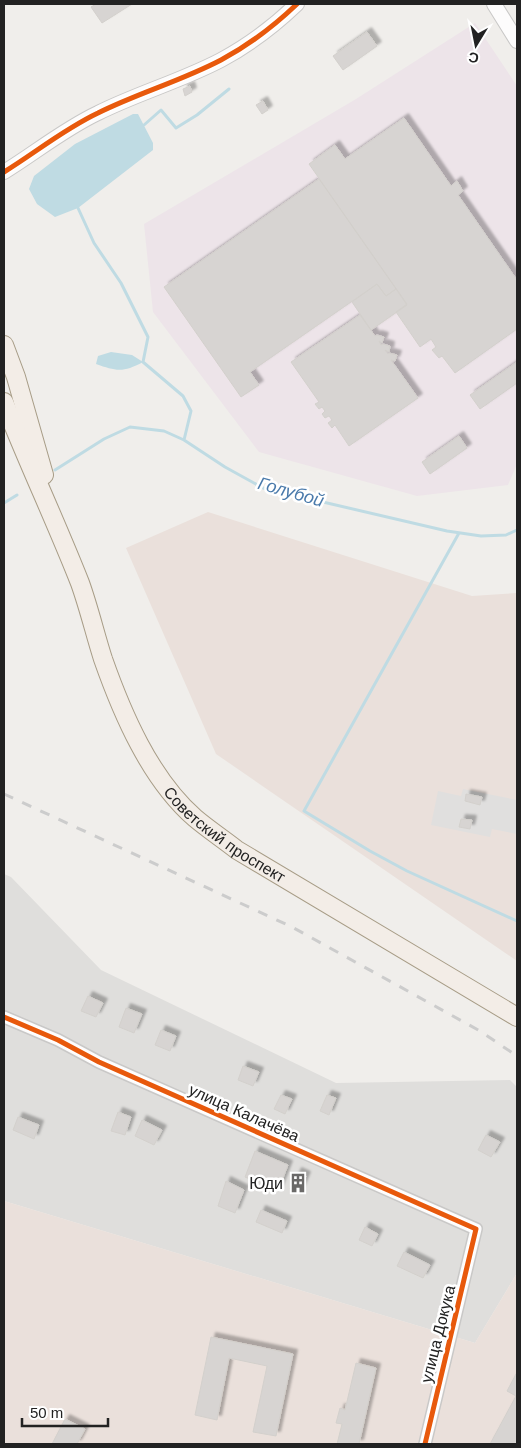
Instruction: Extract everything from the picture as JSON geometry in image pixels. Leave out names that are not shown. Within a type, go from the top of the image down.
[{"type":"main road","name":"Советский проспект","points":[[4,345],[16,377],[63,538]]},
{"type":"main road","name":"Советский проспект","points":[[4,402],[25,456],[63,538],[83,591],[103,658],[121,706],[147,757],[167,788],[194,817],[244,854],[517,1017]]},
{"type":"street","points":[[4,172],[60,134],[95,114],[135,95],[220,60],[250,43],[298,4]]},
{"type":"street","points":[[494,4],[517,41]]},
{"type":"street","name":"улица Калачёва","points":[[4,1017],[58,1040],[108,1066],[476,1229]]},
{"type":"street","name":"улица Докука","points":[[424,1444],[476,1229]]},
{"type":"shaded area","points":[[475,23],[517,86],[517,464],[508,485],[417,496],[259,452],[153,312],[144,224],[356,99]]},
{"type":"shaded area","points":[[208,512],[472,596],[517,593],[517,961],[216,754],[126,548]]},
{"type":"shaded area","points":[[463,789],[517,800],[517,834],[492,829],[490,837],[431,825],[438,791],[461,796]]},
{"type":"shaded area","points":[[4,874],[11,877],[101,970],[336,1083],[510,1080],[517,1087],[517,1273],[475,1343],[4,1201]]},
{"type":"shaded area","points":[[4,1201],[475,1343],[517,1273],[517,1444],[4,1444]]},
{"type":"water","points":[[133,114],[138,114],[153,143],[153,150],[78,208],[55,217],[37,204],[29,189],[34,176],[75,144]]},
{"type":"water","points":[[111,352],[132,355],[143,362],[120,370],[96,364],[98,356]]},
{"type":"building","points":[[96,4],[132,4],[102,23],[91,7]]},
{"type":"building","points":[[367,32],[377,46],[343,70],[333,56]]},
{"type":"building","points":[[190,86],[192,92],[185,96],[183,89]]},
{"type":"building","points":[[263,101],[268,110],[262,114],[256,105]]},
{"type":"building","points":[[404,118],[451,186],[457,181],[463,191],[458,195],[517,280],[517,329],[455,373],[442,356],[439,358],[432,350],[436,347],[431,339],[420,347],[396,312],[407,304],[309,164],[335,145],[345,159]]},
{"type":"building","points":[[319,179],[396,289],[386,296],[377,284],[250,372],[259,385],[241,397],[164,287]]},
{"type":"building","points":[[377,284],[386,296],[396,289],[407,305],[371,330],[352,302]]},
{"type":"building","points":[[360,315],[375,336],[384,337],[382,343],[379,341],[381,345],[390,346],[389,352],[385,350],[388,354],[397,355],[395,361],[391,360],[418,398],[349,446],[335,425],[332,428],[328,423],[332,420],[329,416],[325,418],[322,414],[325,411],[322,407],[319,409],[315,404],[319,402],[291,362]]},
{"type":"building","points":[[517,362],[517,383],[480,409],[470,395]]},
{"type":"building","points":[[459,436],[467,448],[430,474],[422,462]]},
{"type":"building","points":[[466,794],[482,797],[480,805],[465,801]]},
{"type":"building","points":[[461,819],[472,820],[470,829],[459,827]]},
{"type":"building","points":[[88,996],[103,1003],[96,1017],[81,1011]]},
{"type":"building","points":[[126,1008],[142,1014],[134,1033],[119,1027]]},
{"type":"building","points":[[161,1030],[176,1036],[170,1051],[155,1045]]},
{"type":"building","points":[[243,1066],[259,1072],[253,1086],[238,1080]]},
{"type":"building","points":[[281,1095],[292,1099],[285,1114],[274,1109]]},
{"type":"building","points":[[327,1095],[336,1098],[329,1115],[320,1111]]},
{"type":"building","points":[[118,1112],[131,1117],[125,1135],[111,1131]]},
{"type":"building","points":[[18,1117],[39,1125],[34,1139],[13,1130]]},
{"type":"building","points":[[142,1120],[162,1130],[154,1145],[135,1136]]},
{"type":"building","points":[[486,1135],[500,1142],[491,1157],[478,1150]]},
{"type":"building","points":[[255,1151],[288,1165],[278,1191],[245,1177]]},
{"type":"building","name":"Юди","points":[[297,1172],[306,1176],[299,1193],[290,1189]]},
{"type":"building","points":[[226,1181],[244,1190],[235,1213],[218,1206]]},
{"type":"building","points":[[261,1210],[287,1221],[282,1233],[256,1222]]},
{"type":"building","points":[[365,1227],[378,1234],[372,1246],[359,1240]]},
{"type":"building","points":[[404,1252],[430,1265],[423,1278],[397,1266]]},
{"type":"building","points":[[211,1337],[293,1354],[276,1436],[253,1432],[267,1366],[229,1358],[217,1420],[195,1415]]},
{"type":"building","points":[[356,1363],[376,1368],[359,1444],[337,1444],[342,1424],[336,1423],[340,1408],[345,1410]]},
{"type":"building","points":[[516,1374],[517,1444],[490,1444],[516,1396],[507,1391]]},
{"type":"building","points":[[65,1419],[85,1429],[77,1444],[52,1444]]},
{"type":"waterway","points":[[144,125],[161,110],[176,128],[197,115],[229,89]]},
{"type":"waterway","points":[[78,208],[94,243],[121,283],[148,337],[143,362],[183,396],[191,411],[184,440]]},
{"type":"waterway","name":"Голубой","points":[[55,470],[104,439],[130,427],[164,431],[184,440],[225,467],[263,488],[447,531],[481,536],[506,535],[517,530]]},
{"type":"waterway","name":"Голубой","points":[[4,503],[17,495]]},
{"type":"waterway","points":[[459,533],[304,811],[407,871],[517,921]]},
{"type":"railway","points":[[4,794],[292,927],[480,1031],[517,1056]]},
{"type":"cycle path","points":[[4,172],[85,119],[191,74],[231,54],[261,35],[297,4]]},
{"type":"cycle path","points":[[4,1017],[58,1040],[99,1062],[476,1229],[425,1444]]},
{"type":"place","name":"Юди","points":[[298,1183]]}]
